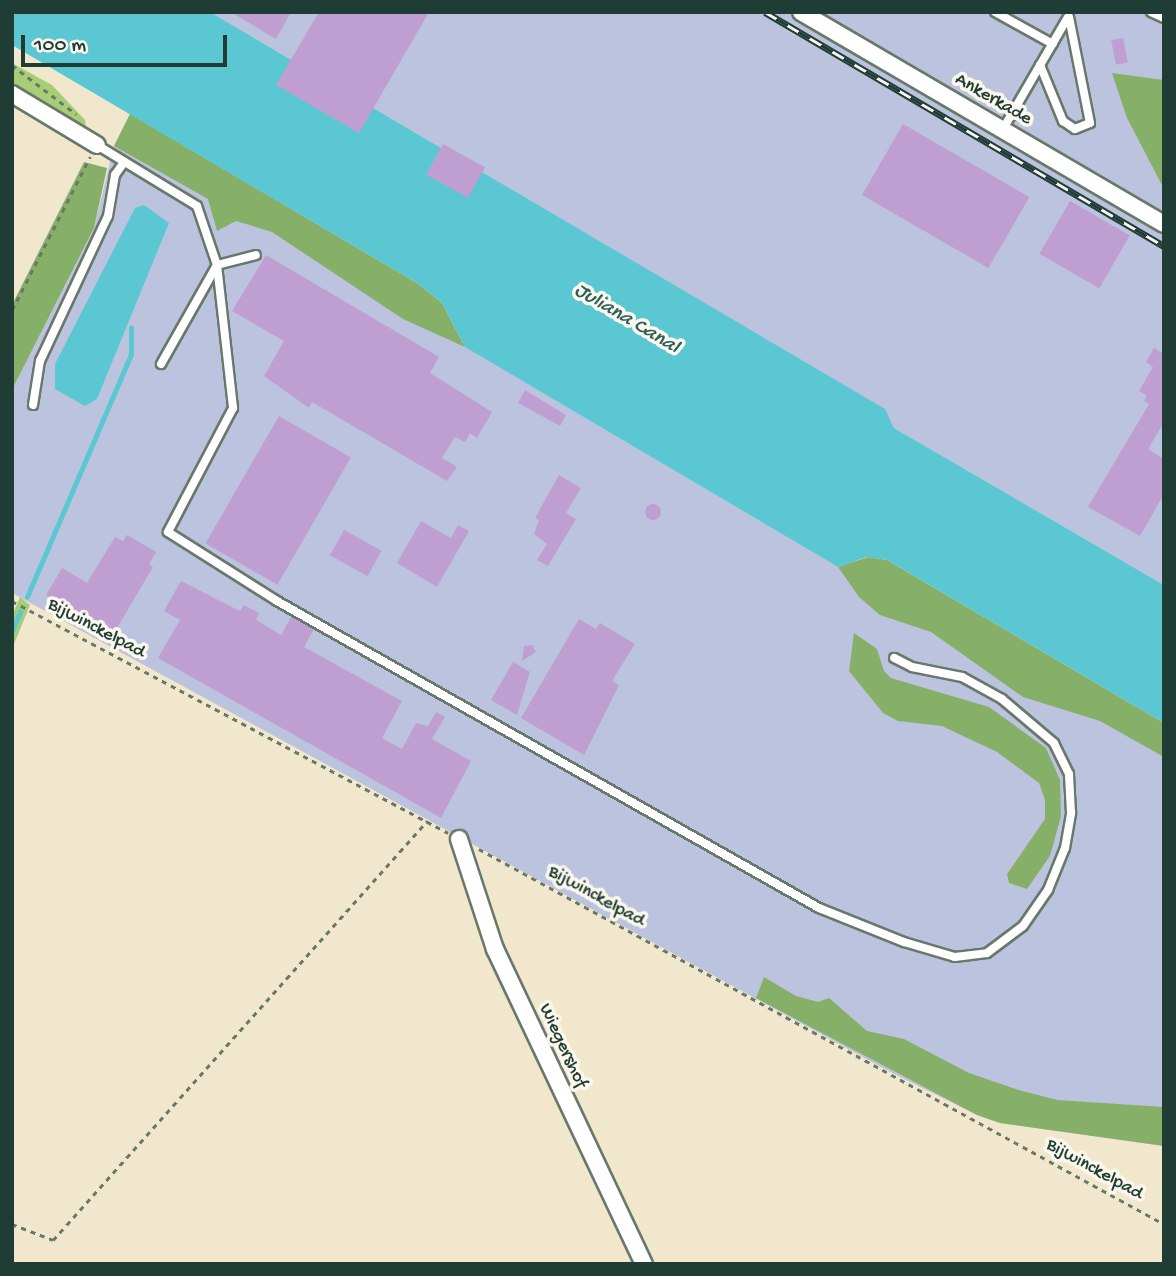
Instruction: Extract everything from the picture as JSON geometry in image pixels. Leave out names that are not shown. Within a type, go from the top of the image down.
[{"type":"street","name":"Ankerkade","points":[[801,12],[1164,224]]},
{"type":"street","points":[[12,94],[91,141]]},
{"type":"street","name":"Wiegershof","points":[[459,838],[495,949],[644,1264]]},
{"type":"lane","points":[[995,12],[1052,44]]},
{"type":"lane","points":[[1151,12],[1164,18]]},
{"type":"lane","points":[[1003,129],[1070,15]]},
{"type":"lane","points":[[1041,65],[1063,121],[1075,129],[1090,123],[1091,112],[1070,15]]},
{"type":"lane","points":[[91,141],[197,206],[217,265],[233,408],[168,532],[277,601],[819,908],[881,934],[955,957],[987,953],[1023,926],[1048,890],[1065,848],[1071,813],[1069,774],[1054,743],[1002,699],[962,677],[912,667],[894,658]]},
{"type":"lane","points":[[33,405],[40,361],[107,216],[115,175],[124,162]]},
{"type":"lane","points":[[161,365],[217,265],[256,255]]},
{"type":"path","points":[[12,65],[75,112],[84,123],[91,141],[12,310]]},
{"type":"path","name":"Bijwinckelpad","points":[[12,601],[459,838],[1164,1224]]},
{"type":"path","points":[[12,1224],[53,1240],[427,821]]},
{"type":"shaded area","points":[[210,12],[1164,12],[1164,585],[894,428],[884,409]]},
{"type":"shaded area","points":[[130,114],[192,151],[466,347],[838,567],[851,560],[1164,723],[1164,1146],[1000,1123],[977,1115],[894,1074],[12,593],[12,390],[94,228],[114,146]]},
{"type":"green space","points":[[12,63],[52,85],[85,120],[86,128],[12,86]]},
{"type":"green space","points":[[1112,73],[1164,80],[1164,189],[1127,118]]},
{"type":"green space","points":[[130,114],[417,283],[442,303],[465,347],[403,319],[272,232],[236,221],[217,231],[208,199],[114,146]]},
{"type":"green space","points":[[84,162],[107,168],[94,228],[12,390],[12,305]]},
{"type":"green space","points":[[868,557],[887,560],[1164,723],[1164,757],[1100,721],[1023,697],[931,632],[880,615],[859,597],[838,567]]},
{"type":"green space","points":[[20,597],[30,605],[12,649],[12,616]]},
{"type":"green space","points":[[854,633],[877,649],[884,671],[891,678],[989,707],[1046,748],[1060,780],[1061,816],[1050,856],[1027,889],[1009,883],[1007,874],[1045,819],[1045,800],[1039,783],[997,752],[942,726],[898,721],[883,713],[849,671]]},
{"type":"green space","points":[[764,977],[796,996],[818,1002],[829,998],[867,1031],[904,1039],[969,1073],[1019,1090],[1057,1100],[1164,1107],[1164,1146],[1000,1123],[977,1115],[756,998]]},
{"type":"water","name":"Juliana Canal","points":[[12,12],[210,12],[885,409],[894,428],[1164,585],[1164,723],[887,560],[867,557],[838,567],[465,347],[442,303],[417,283],[12,45]]},
{"type":"water","points":[[144,205],[169,223],[97,399],[85,406],[55,389],[55,364],[135,208]]},
{"type":"building","points":[[231,12],[291,12],[276,39]]},
{"type":"building","points":[[319,12],[429,12],[359,133],[276,85]]},
{"type":"building","points":[[1123,38],[1128,63],[1116,65],[1111,40]]},
{"type":"building","points":[[903,124],[1029,197],[988,268],[862,195]]},
{"type":"building","points":[[443,144],[485,167],[468,198],[426,175]]},
{"type":"building","points":[[1070,201],[1130,236],[1099,288],[1040,254]]},
{"type":"building","points":[[266,255],[439,357],[430,373],[492,412],[477,438],[470,433],[465,442],[455,437],[442,458],[457,467],[447,481],[312,402],[309,408],[264,376],[284,341],[232,311]]},
{"type":"building","points":[[1154,348],[1162,353],[1164,349],[1164,422],[1148,449],[1164,459],[1164,494],[1140,536],[1088,507],[1149,404],[1144,401],[1147,396],[1139,391],[1153,367],[1146,362]]},
{"type":"building","points":[[525,390],[566,415],[560,426],[518,403]]},
{"type":"building","points":[[279,416],[351,457],[277,585],[206,543]]},
{"type":"building","points":[[559,475],[581,488],[566,513],[576,519],[548,566],[537,560],[547,544],[534,534],[539,520],[535,518]]},
{"type":"building","points":[[650,504],[656,504],[661,512],[659,518],[650,520],[645,515],[645,509]]},
{"type":"building","points":[[421,521],[451,538],[458,525],[469,531],[437,587],[397,563]]},
{"type":"building","points":[[344,530],[382,551],[368,576],[330,555]]},
{"type":"building","points":[[127,535],[156,552],[149,564],[153,567],[114,633],[46,595],[62,568],[87,583],[115,537],[123,541]]},
{"type":"building","points":[[181,581],[240,611],[244,605],[259,613],[256,620],[281,635],[291,617],[314,629],[304,647],[402,701],[382,738],[402,749],[416,723],[428,726],[436,712],[445,717],[432,739],[471,761],[441,818],[158,658],[180,620],[164,611]]},
{"type":"building","points":[[579,619],[596,629],[600,623],[635,644],[612,681],[619,685],[584,755],[521,718]]},
{"type":"building","points":[[532,645],[536,652],[522,661],[524,646]]},
{"type":"building","points":[[513,662],[530,672],[517,715],[491,700]]},
{"type":"waterway","points":[[27,597],[131,354],[131,328]]},
{"type":"waterway","points":[[12,631],[20,612]]},
{"type":"railway","points":[[765,12],[1164,246]]}]
